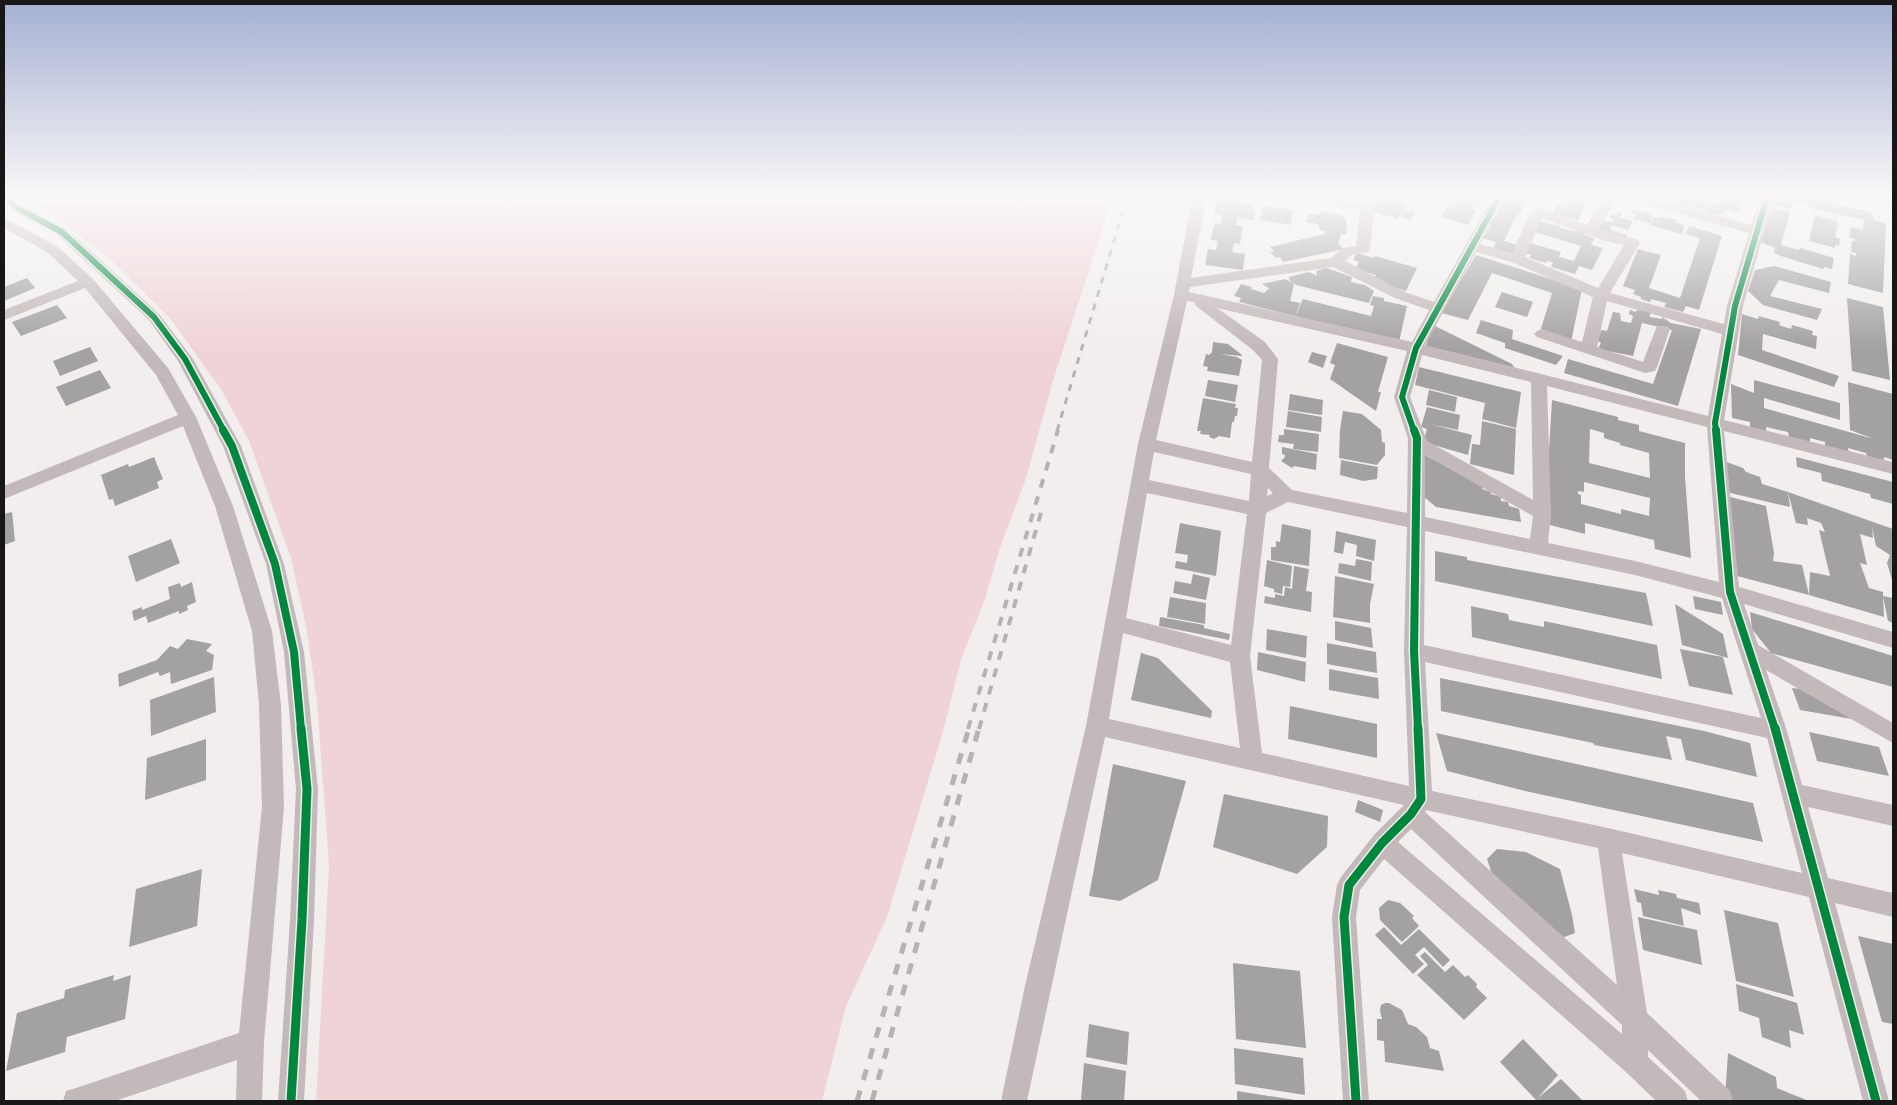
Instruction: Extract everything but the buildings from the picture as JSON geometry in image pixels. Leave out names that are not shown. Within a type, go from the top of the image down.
[{"type":"street","points":[[48,246],[88,282],[162,372],[188,417],[224,506],[262,631],[270,705],[274,807],[251,1042],[249,1101]]},
{"type":"street","points":[[77,246],[154,317],[185,359],[232,446],[275,564],[294,652],[307,789],[302,920],[291,1101]]},
{"type":"street","points":[[1014,1101],[1097,726],[1147,444],[1186,292],[1193,246]]},
{"type":"street","points":[[1186,292],[1335,262],[1348,252],[1363,249],[1363,246]]},
{"type":"street","points":[[1542,513],[1421,445],[1402,397],[1416,348],[1472,246],[1517,259],[1601,295],[1730,330]]},
{"type":"street","points":[[1517,259],[1524,246]]},
{"type":"street","points":[[1588,350],[1601,295],[1631,246]]},
{"type":"street","points":[[1753,246],[1734,306],[1715,423],[1730,592],[1776,731],[1876,1101]]},
{"type":"street","points":[[1335,262],[1400,295],[1438,308]]},
{"type":"street","points":[[4,315],[88,282]]},
{"type":"street","points":[[1186,292],[1893,468]]},
{"type":"street","points":[[1186,292],[1260,346],[1270,359],[1257,509],[1240,656],[1252,761]]},
{"type":"street","points":[[1542,334],[1648,368],[1662,329]]},
{"type":"street","points":[[1538,548],[1542,513],[1539,379]]},
{"type":"street","points":[[4,493],[188,417]]},
{"type":"street","points":[[1356,1101],[1344,917],[1349,885],[1382,843],[1416,807],[1414,522],[1417,438]]},
{"type":"street","points":[[1147,444],[1260,470],[1286,495],[1635,568],[1730,592],[1893,640]]},
{"type":"street","points":[[1140,485],[1257,509],[1286,495]]},
{"type":"street","points":[[1115,623],[1240,656]]},
{"type":"street","points":[[1749,650],[1893,734]]},
{"type":"street","points":[[1414,651],[1776,731]]},
{"type":"street","points":[[1097,726],[1252,761],[1416,807],[1608,839],[1893,905]]},
{"type":"street","points":[[1792,793],[1893,815]]},
{"type":"street","points":[[1416,807],[1720,1101]]},
{"type":"street","points":[[1608,839],[1635,1020],[1635,1063]]},
{"type":"street","points":[[1382,843],[1635,1063],[1675,1101]]},
{"type":"street","points":[[76,1101],[251,1042]]},
{"type":"shaded area","points":[[92,246],[1097,246],[1055,374],[1026,478],[999,551],[985,599],[961,660],[942,735],[887,917],[846,1006],[822,1101],[316,1101],[329,866],[317,701],[307,631],[291,558],[249,441],[222,391],[170,318],[110,259]]},
{"type":"railway","points":[[1057,431],[1113,246]]},
{"type":"railway","points":[[968,729],[1058,430]]},
{"type":"railway","points":[[979,729],[1042,509]]},
{"type":"railway","points":[[857,1101],[969,728]]},
{"type":"railway","points":[[872,1101],[979,728]]},
{"type":"cycle path","points":[[77,246],[154,317],[185,359],[232,446],[275,564],[294,652],[307,789],[302,920],[291,1101]]},
{"type":"cycle path","points":[[1356,1101],[1344,917],[1349,885],[1382,843],[1411,814],[1421,799],[1414,651],[1417,438],[1402,397],[1416,348],[1473,246]]},
{"type":"cycle path","points":[[1753,246],[1735,306],[1715,423],[1730,592],[1776,731],[1876,1101]]}]
